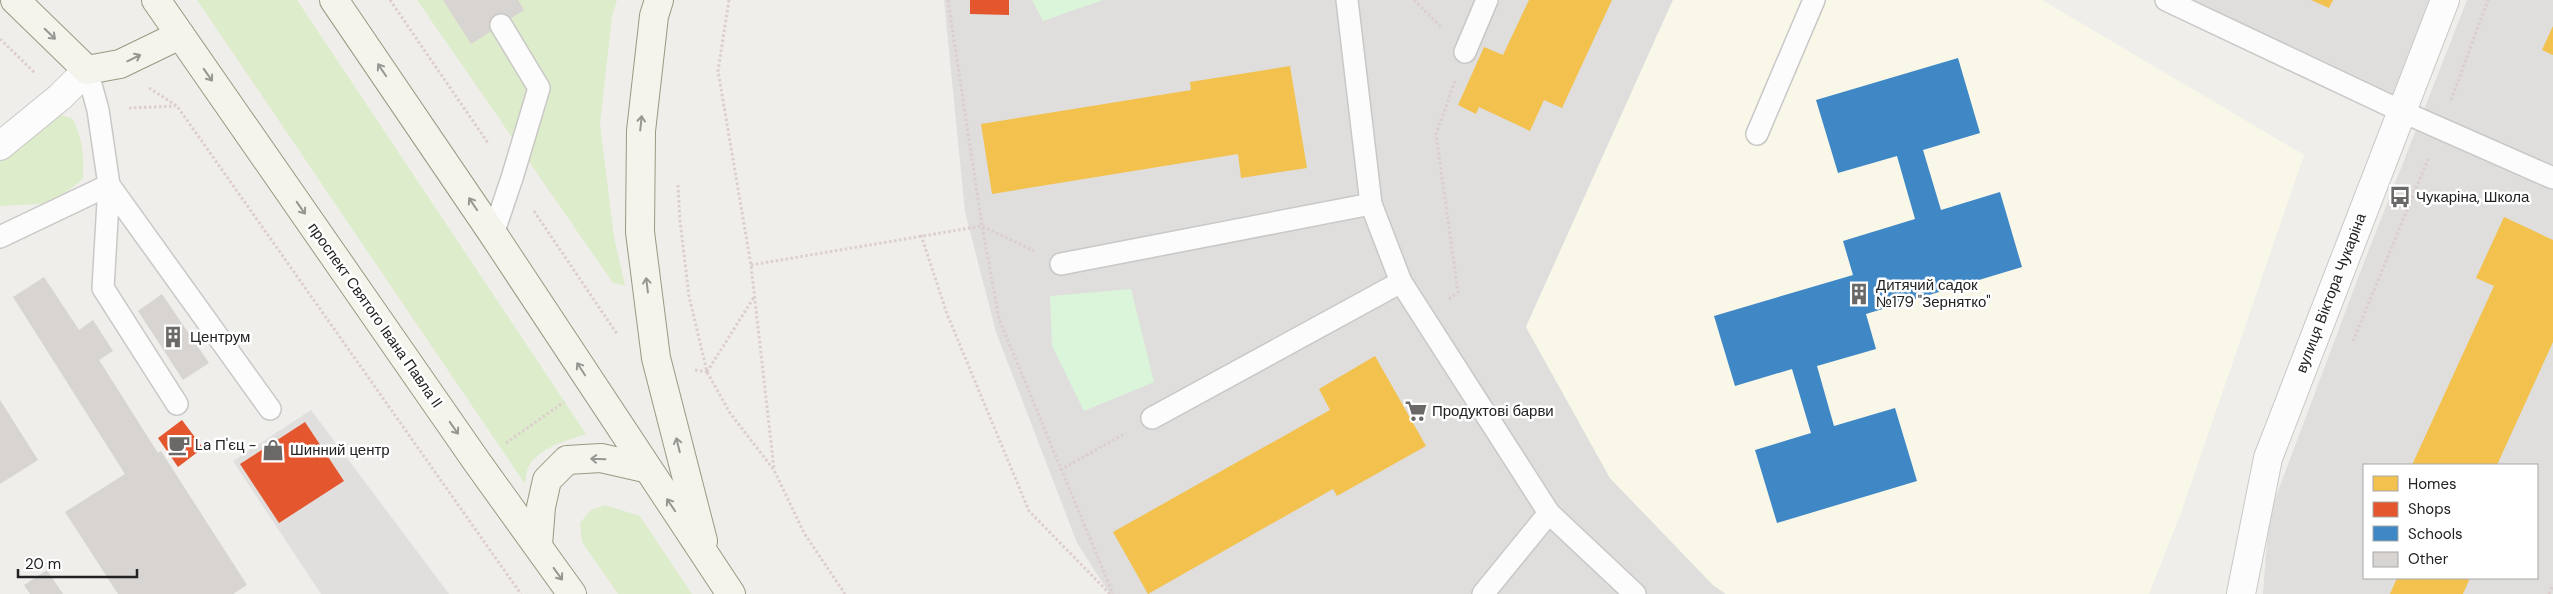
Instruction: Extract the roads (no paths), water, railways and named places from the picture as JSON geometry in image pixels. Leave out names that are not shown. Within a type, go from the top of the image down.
[{"type":"main road","points":[[15,0],[87,70],[120,64],[180,35]]},
{"type":"main road","name":"проспект Святого Івана Павла II","points":[[156,0],[572,594]]},
{"type":"main road","points":[[334,0],[493,234],[645,468],[731,594]]},
{"type":"main road","points":[[659,0],[654,16],[641,130],[640,232],[656,358],[708,560]]},
{"type":"main road","points":[[538,546],[541,507],[547,480],[567,460],[600,458],[645,468]]},
{"type":"street","name":"вулиця Віктора Чукаріна","points":[[2241,594],[2268,458],[2445,0]]},
{"type":"street","points":[[0,146],[60,97],[87,70]]},
{"type":"lane","points":[[1347,0],[1371,204],[1401,282],[1549,513],[1635,594]]},
{"type":"lane","points":[[1465,52],[1488,0]]},
{"type":"lane","points":[[1757,134],[1814,0]]},
{"type":"lane","points":[[2166,0],[2401,111],[2553,178]]},
{"type":"lane","points":[[493,234],[539,88],[501,25]]},
{"type":"lane","points":[[87,70],[98,110],[109,185],[103,288],[177,404]]},
{"type":"lane","points":[[0,237],[109,185]]},
{"type":"lane","points":[[109,185],[270,409]]},
{"type":"lane","points":[[1061,264],[1371,204]]},
{"type":"lane","points":[[1152,418],[1401,282]]},
{"type":"lane","points":[[1483,594],[1549,513]]},
{"type":"place","name":"Чукаріна, Школа","points":[[2400,197]]},
{"type":"place","name":"Дитячий садок №179 \"Зернятко\"","points":[[1859,294]]},
{"type":"place","name":"Центрум","points":[[173,337]]},
{"type":"place","name":"Продуктові барви","points":[[1416,411]]},
{"type":"place","name":"La П'єц -","points":[[179,445]]},
{"type":"place","name":"Шинний центр","points":[[273,450]]}]
